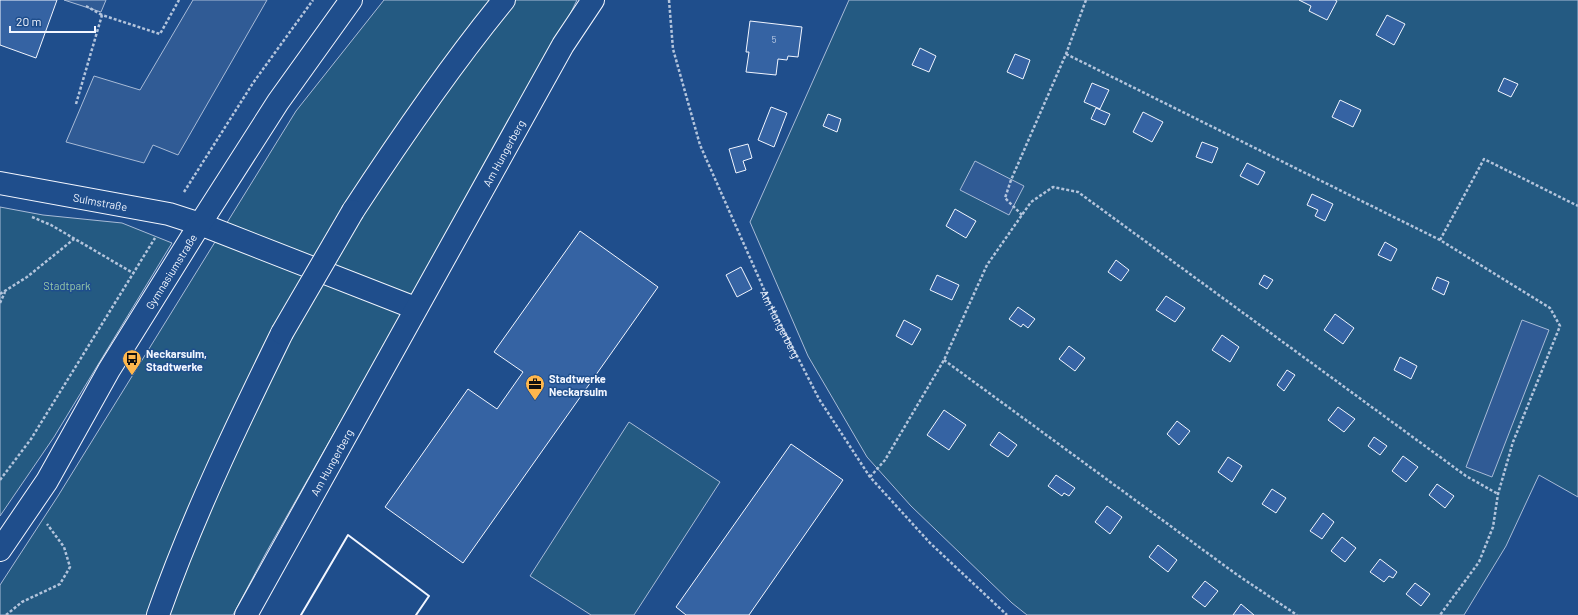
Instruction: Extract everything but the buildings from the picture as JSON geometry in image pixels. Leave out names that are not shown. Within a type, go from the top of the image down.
[{"type":"main road","name":"Gymnasiumstraße","points":[[0,550],[46,481],[109,370],[200,224],[278,102],[351,0]]},
{"type":"main road","points":[[158,615],[178,558],[225,450],[282,333],[353,211],[418,114],[467,46],[504,0]]},
{"type":"main road","name":"Am Hungerberg","points":[[246,615],[562,45],[593,0]]},
{"type":"main road","name":"Sulmstraße","points":[[0,183],[170,214],[200,224]]},
{"type":"main road","points":[[200,224],[416,308]]},
{"type":"path","points":[[86,6],[102,15],[160,34],[179,0]]},
{"type":"path","points":[[0,480],[31,439],[133,273],[253,83],[314,0]]},
{"type":"path","name":"Am Hungerberg","points":[[668,0],[673,48],[700,145],[770,303],[819,399],[870,477],[930,542],[1007,615]]},
{"type":"path","points":[[1022,215],[1005,198],[1011,180],[1066,54],[1086,0]]},
{"type":"path","points":[[76,104],[102,15]]},
{"type":"path","points":[[1066,54],[1440,240],[1550,308],[1560,326],[1513,442],[1498,494],[1493,526],[1479,562],[1440,615]]},
{"type":"path","points":[[1440,240],[1484,159],[1578,206]]},
{"type":"path","points":[[870,477],[885,460],[944,360],[987,265],[1030,202],[1053,187],[1078,192],[1460,471],[1498,494]]},
{"type":"path","points":[[51,225],[133,273]]},
{"type":"path","points":[[0,294],[27,278],[74,239]]},
{"type":"path","points":[[0,303],[5,291]]},
{"type":"path","points":[[944,360],[1230,570],[1297,615]]},
{"type":"path","points":[[6,615],[22,602],[60,584],[70,567],[64,547],[50,527],[28,508]]},
{"type":"green space","points":[[384,0],[577,0],[555,45],[267,551],[233,615],[0,615],[0,585],[58,496],[296,111]]},
{"type":"green space","points":[[849,0],[1578,0],[1578,497],[1539,475],[1506,546],[1464,615],[1027,615],[1012,603],[911,506],[867,457],[808,356],[750,222]]},
{"type":"green space","name":"Stadtpark","points":[[0,207],[43,215],[122,223],[172,243],[54,437],[0,516]]},
{"type":"green space","points":[[629,422],[720,482],[634,615],[591,615],[530,576]]},
{"type":"shaded area","points":[[64,0],[106,0],[101,12]]},
{"type":"shaded area","points":[[193,0],[267,0],[178,155],[153,145],[144,163],[66,142],[94,76],[140,90]]},
{"type":"shaded area","points":[[975,161],[1024,186],[1009,215],[960,190]]},
{"type":"shaded area","points":[[1522,320],[1549,330],[1492,477],[1466,467]]},
{"type":"wall","points":[[301,615],[348,535],[429,596],[416,615]]},
{"type":"place","name":"Neckarsulm, Stadtwerke","points":[[132,376]]},
{"type":"place","name":"Stadtwerke Neckarsulm","points":[[535,401]]}]
